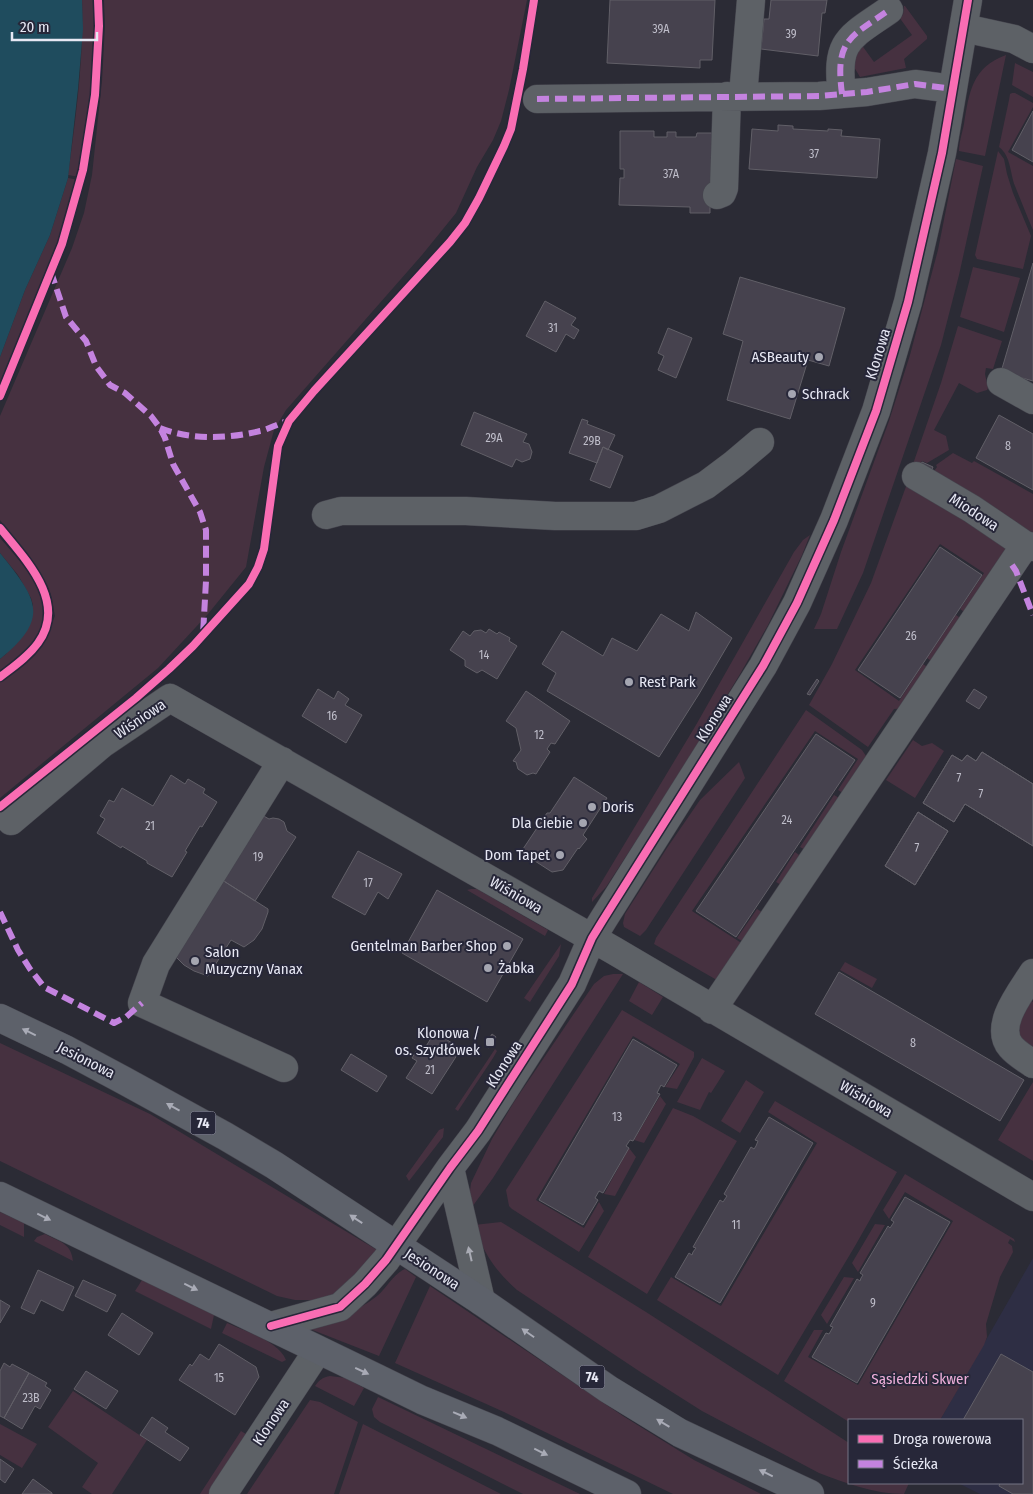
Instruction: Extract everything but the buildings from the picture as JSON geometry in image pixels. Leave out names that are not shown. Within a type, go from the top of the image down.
[{"type":"main road","name":"Jesionowa","points":[[0,1018],[75,1055],[225,1136],[274,1165],[481,1301],[608,1389],[672,1429],[810,1494]]},
{"type":"main road","points":[[0,1196],[422,1400],[497,1431],[627,1494]]},
{"type":"street","points":[[717,195],[722,193],[724,188],[735,96],[751,0]]},
{"type":"street","name":"Klonowa","points":[[271,1326],[340,1307],[365,1284],[396,1246],[478,1131],[572,984],[592,938],[763,666],[797,604],[834,520],[876,410],[908,302],[942,153],[968,0]]},
{"type":"street","points":[[842,94],[840,70],[843,49],[855,34],[888,10]]},
{"type":"street","points":[[964,28],[1014,39],[1033,49]]},
{"type":"street","points":[[537,99],[818,96],[867,92],[915,84],[953,89]]},
{"type":"street","points":[[1001,382],[1033,400]]},
{"type":"street","points":[[326,515],[341,511],[466,511],[555,516],[636,516],[668,505],[706,485],[760,442]]},
{"type":"street","name":"Miodowa","points":[[916,476],[1029,546]]},
{"type":"street","points":[[712,1010],[1029,546]]},
{"type":"street","name":"Wiśniowa","points":[[11,821],[102,744],[170,698],[592,938],[1033,1198]]},
{"type":"street","points":[[282,762],[156,964],[142,1003],[284,1068]]},
{"type":"street","points":[[1033,974],[1012,1008],[1006,1023],[1005,1032],[1007,1042],[1012,1048],[1033,1064]]},
{"type":"street","points":[[450,1168],[481,1301]]},
{"type":"street","name":"Klonowa","points":[[223,1494],[318,1350]]},
{"type":"shaded area","points":[[0,0],[82,0],[83,29],[68,178],[50,235],[25,290],[0,357]]},
{"type":"shaded area","points":[[0,553],[30,595],[33,607],[32,619],[27,631],[0,659]]},
{"type":"shaded area","points":[[1033,1258],[1033,1494],[980,1494],[960,1484],[1023,1484],[1023,1419],[941,1419]]},
{"type":"green space","points":[[82,0],[93,0],[94,44],[89,111],[80,177],[68,175],[81,66]]},
{"type":"green space","points":[[104,0],[527,0],[501,121],[456,213],[422,255],[286,410],[274,430],[264,467],[246,567],[208,614],[158,668],[0,798],[0,682],[35,653],[44,642],[55,616],[48,587],[0,520],[0,416],[72,248],[84,213],[92,175],[102,81],[105,26]]},
{"type":"green space","points":[[904,6],[927,36],[927,39],[904,59],[906,68],[860,77],[854,67],[854,51],[861,44],[874,62],[912,35],[899,17],[903,15]]},
{"type":"green space","points":[[1006,55],[985,156],[959,151],[968,102],[974,82],[986,66]]},
{"type":"green space","points":[[1015,63],[1033,72],[1033,97],[1012,85]]},
{"type":"green space","points":[[1012,93],[1033,103],[1033,107],[1008,152],[1033,166],[1033,230],[1015,186],[1006,155],[999,147],[1010,94]]},
{"type":"green space","points":[[998,151],[1004,159],[1013,193],[1031,236],[1023,269],[977,259],[975,255]]},
{"type":"green space","points":[[956,159],[983,166],[959,275],[941,345],[863,573],[837,629],[814,629],[889,421],[910,355],[938,250]]},
{"type":"green space","points":[[68,178],[79,180],[52,263],[0,382],[0,357],[25,290],[50,235]]},
{"type":"green space","points":[[973,267],[1020,278],[1004,332],[960,317]]},
{"type":"green space","points":[[958,326],[1002,341],[993,369],[986,368],[987,390],[977,393],[959,383],[934,430],[946,436],[949,450],[927,463],[922,461],[916,471],[912,467],[941,383]]},
{"type":"green space","points":[[953,453],[972,463],[974,461],[1033,494],[1033,537],[929,478],[937,467],[936,465]]},
{"type":"green space","points":[[908,481],[1004,543],[1007,552],[969,615],[960,609],[984,573],[940,544],[855,670],[899,701],[923,664],[932,670],[907,708],[894,709],[868,747],[809,705],[832,664],[871,583]]},
{"type":"green space","points":[[810,535],[768,625],[740,674],[677,778],[606,887],[592,902],[592,898],[696,725],[794,552],[803,540]]},
{"type":"green space","points":[[0,538],[19,560],[36,586],[42,600],[44,614],[42,628],[34,641],[0,671],[0,659],[6,654],[33,605],[18,575],[0,553]]},
{"type":"green space","points":[[956,615],[965,621],[936,664],[927,658]]},
{"type":"green space","points":[[806,710],[862,750],[868,759],[846,795],[838,790],[858,759],[815,731],[692,911],[746,946],[722,983],[654,944],[656,938]]},
{"type":"green space","points":[[913,740],[922,746],[932,743],[944,751],[915,798],[886,780]]},
{"type":"green space","points":[[739,762],[745,778],[646,930],[640,936],[624,927],[625,914],[700,800]]},
{"type":"green space","points":[[834,795],[841,799],[807,851],[800,847]]},
{"type":"green space","points":[[795,852],[802,857],[783,886],[776,882]]},
{"type":"green space","points":[[477,889],[548,930],[545,936],[467,890]]},
{"type":"green space","points":[[757,909],[765,914],[745,943],[737,938]]},
{"type":"green space","points":[[561,944],[559,956],[530,1002],[524,998]]},
{"type":"green space","points":[[845,962],[877,979],[872,988],[840,970]]},
{"type":"green space","points":[[623,974],[493,1178],[472,1207],[469,1199],[471,1183],[492,1139],[514,1102],[594,984],[604,976]]},
{"type":"green space","points":[[639,982],[663,997],[652,1015],[629,1001]]},
{"type":"green space","points":[[1026,997],[1033,1002],[1033,1055],[1020,1041],[1018,1011]]},
{"type":"green space","points":[[622,1010],[694,1052],[694,1057],[677,1089],[665,1087],[680,1064],[633,1036],[536,1200],[584,1228],[599,1202],[604,1211],[579,1252],[512,1209],[509,1206],[506,1190]]},
{"type":"green space","points":[[0,1043],[150,1114],[377,1250],[380,1255],[334,1295],[317,1300],[295,1300],[277,1296],[0,1161]]},
{"type":"green space","points":[[495,1049],[497,1051],[493,1058],[458,1111],[455,1109]]},
{"type":"green space","points":[[702,1058],[725,1071],[711,1093],[709,1092],[700,1110],[677,1102]]},
{"type":"green space","points":[[746,1080],[764,1092],[740,1133],[721,1121]]},
{"type":"green space","points":[[1033,1082],[1033,1161],[998,1140]]},
{"type":"green space","points":[[660,1096],[666,1104],[644,1143],[634,1140]]},
{"type":"green space","points":[[775,1101],[897,1172],[778,1375],[657,1300],[671,1277],[721,1306],[817,1143],[768,1112]]},
{"type":"green space","points":[[673,1108],[693,1116],[737,1141],[647,1294],[588,1257]]},
{"type":"green space","points":[[444,1128],[443,1137],[409,1181],[406,1176],[439,1130]]},
{"type":"green space","points":[[629,1148],[636,1157],[615,1196],[604,1194]]},
{"type":"green space","name":"Sąsiedzki Skwer","points":[[905,1174],[1014,1239],[1015,1242],[1010,1239],[1008,1243],[1012,1246],[1013,1252],[1000,1277],[986,1324],[987,1337],[984,1345],[941,1419],[848,1419],[848,1421],[784,1381],[814,1330],[823,1330],[808,1357],[858,1385],[953,1221],[905,1192],[889,1219],[883,1210]]},
{"type":"green space","points":[[0,1212],[24,1223],[24,1237],[0,1225]]},
{"type":"green space","points":[[501,1222],[646,1312],[848,1442],[848,1483],[819,1473],[702,1411],[517,1290],[502,1275],[491,1260],[474,1225]]},
{"type":"green space","points":[[875,1224],[885,1225],[858,1272],[852,1263]]},
{"type":"green space","points":[[45,1234],[60,1241],[67,1247],[70,1250],[73,1261],[34,1241],[37,1237]]},
{"type":"green space","points":[[405,1269],[416,1277],[379,1356],[310,1329],[345,1315],[369,1302],[381,1293],[397,1274]]},
{"type":"green space","points":[[844,1277],[854,1278],[827,1324],[821,1315]]},
{"type":"green space","points":[[142,1280],[214,1315],[211,1329],[135,1291]]},
{"type":"green space","points":[[430,1286],[623,1416],[694,1460],[761,1494],[673,1494],[504,1412],[395,1363]]},
{"type":"green space","points":[[227,1323],[269,1342],[282,1353],[286,1360],[282,1362],[222,1333]]},
{"type":"green space","points":[[330,1376],[346,1378],[364,1388],[354,1406],[315,1386],[321,1379]]},
{"type":"green space","points":[[73,1391],[147,1440],[112,1494],[92,1494],[82,1487],[98,1463],[48,1427]]},
{"type":"green space","points":[[378,1397],[580,1494],[523,1494],[380,1422],[374,1417],[372,1409]]},
{"type":"green space","points":[[310,1400],[320,1402],[358,1422],[334,1494],[247,1494]]},
{"type":"green space","points":[[0,1424],[37,1444],[22,1468],[0,1455]]},
{"type":"green space","points":[[363,1424],[501,1494],[339,1494]]},
{"type":"green space","points":[[241,1431],[249,1436],[211,1494],[200,1494]]},
{"type":"green space","points":[[850,1484],[909,1484],[904,1494],[871,1490]]},
{"type":"marked path","points":[[842,94],[841,62],[843,51],[848,42],[864,27],[889,10]]},
{"type":"marked path","points":[[537,99],[819,96],[867,92],[915,84],[953,89]]},
{"type":"marked path","points":[[51,272],[66,317],[86,341],[96,366],[110,385],[125,393],[151,416],[160,428],[173,464],[200,512],[206,530],[203,634]]},
{"type":"marked path","points":[[160,428],[184,435],[222,437],[248,434],[289,421]]},
{"type":"marked path","points":[[1012,565],[1033,615]]},
{"type":"marked path","points":[[0,912],[18,950],[44,987],[114,1023],[126,1017],[142,1003]]},
{"type":"cycle path","points":[[0,396],[62,244],[83,170],[95,95],[99,26],[98,0]]},
{"type":"cycle path","points":[[0,807],[136,698],[169,669],[193,646],[249,584],[258,567],[264,549],[278,446],[289,421],[450,242],[465,223],[479,198],[511,129],[534,0]]},
{"type":"cycle path","points":[[271,1326],[340,1307],[365,1284],[386,1260],[478,1131],[572,984],[592,938],[763,666],[797,603],[834,520],[876,411],[908,302],[942,153],[968,0]]},
{"type":"cycle path","points":[[0,528],[21,553],[40,582],[46,597],[48,612],[46,628],[38,643],[25,657],[0,677]]},
{"type":"place","name":"ASBeauty","points":[[819,357]]},
{"type":"place","name":"Schrack","points":[[792,394]]},
{"type":"place","name":"Rest Park","points":[[629,682]]},
{"type":"place","name":"Doris","points":[[592,807]]},
{"type":"place","name":"Dla Ciebie","points":[[583,823]]},
{"type":"place","name":"Dom Tapet","points":[[560,855]]},
{"type":"place","name":"Gentelman Barber Shop","points":[[507,946]]},
{"type":"place","name":"Salon Muzyczny Vanax","points":[[195,961]]},
{"type":"place","name":"Żabka","points":[[488,968]]},
{"type":"place","name":"Klonowa / os. Szydłówek","points":[[490,1042]]}]
